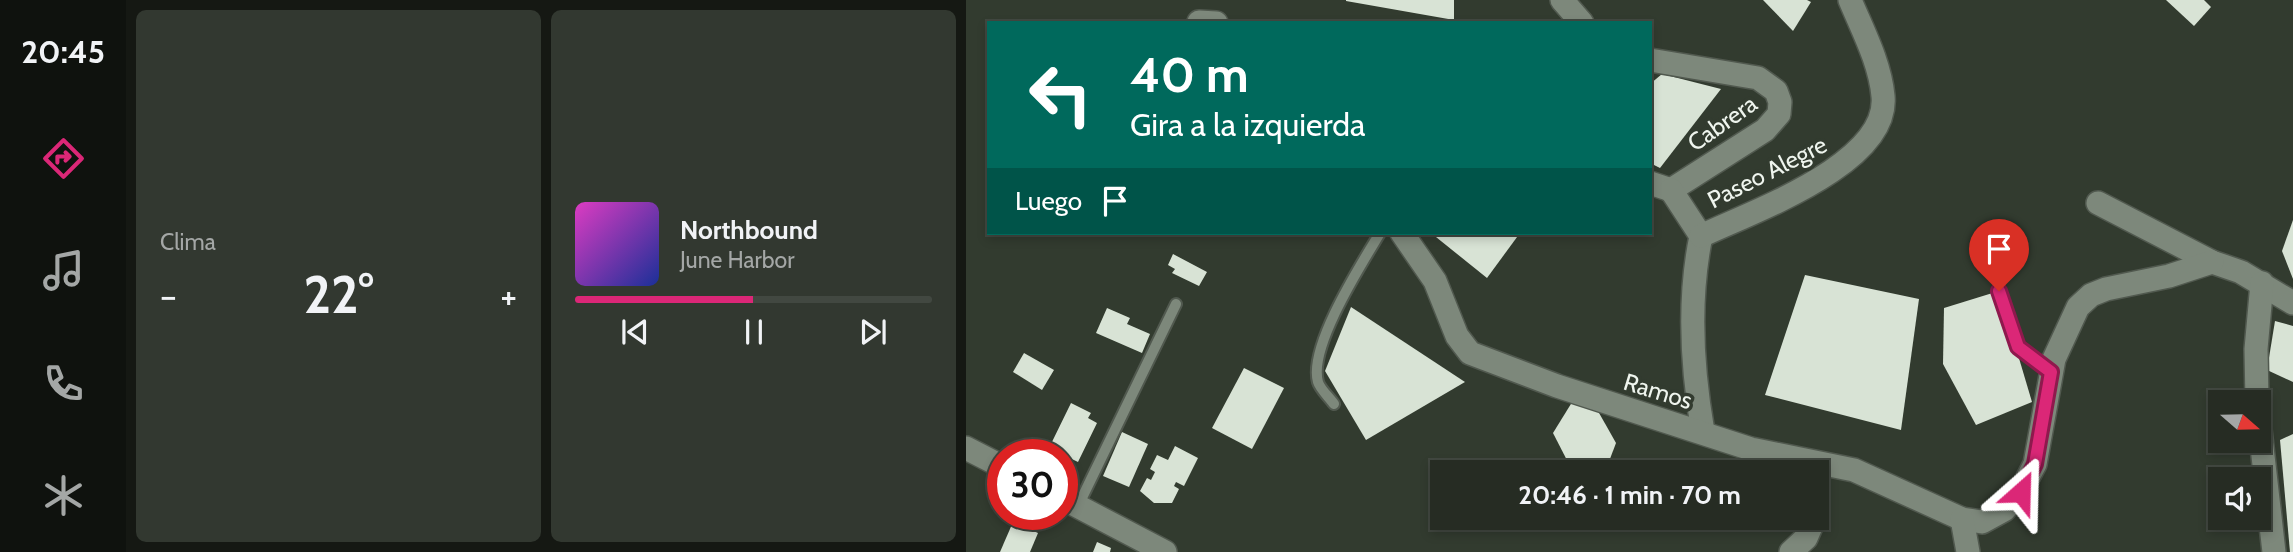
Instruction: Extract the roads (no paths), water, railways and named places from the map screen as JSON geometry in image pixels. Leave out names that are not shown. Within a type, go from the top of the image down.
[{"type":"street","points":[[1562,0],[1580,21]]},
{"type":"street","name":"Paseo Alegre","points":[[1701,236],[1785,197],[1854,156],[1870,139],[1880,119],[1884,98],[1874,55],[1850,0]]},
{"type":"street","name":"Cabrera","points":[[1652,60],[1758,78],[1776,91],[1780,102],[1779,114],[1765,130],[1660,187]]},
{"type":"street","points":[[1660,187],[1701,236],[1695,264],[1694,331],[1696,388],[1703,432]]},
{"type":"street","points":[[2098,203],[2212,262],[2262,283],[2293,303]]},
{"type":"street","name":"Ramos","points":[[1403,235],[1435,281],[1457,336],[1470,353],[1557,386],[1751,449],[1854,470],[1893,485],[1962,520]]},
{"type":"street","points":[[1968,552],[1962,520],[1982,522],[2004,510],[2021,492],[2035,464],[2051,372],[2069,323],[2091,295],[2106,289],[2169,276],[2212,262]]},
{"type":"street","points":[[2257,390],[2256,349],[2262,283]]},
{"type":"street","points":[[966,448],[987,459]]},
{"type":"street","points":[[2263,453],[2274,552]]},
{"type":"street","points":[[1078,506],[1165,552]]},
{"type":"street","points":[[1791,552],[1806,538],[1810,530]]},
{"type":"lane","points":[[1334,404],[1318,383],[1317,369],[1324,337],[1354,275],[1379,235]]},
{"type":"lane","points":[[1999,291],[2018,347],[2051,372]]},
{"type":"lane","points":[[1078,487],[1176,304]]}]
